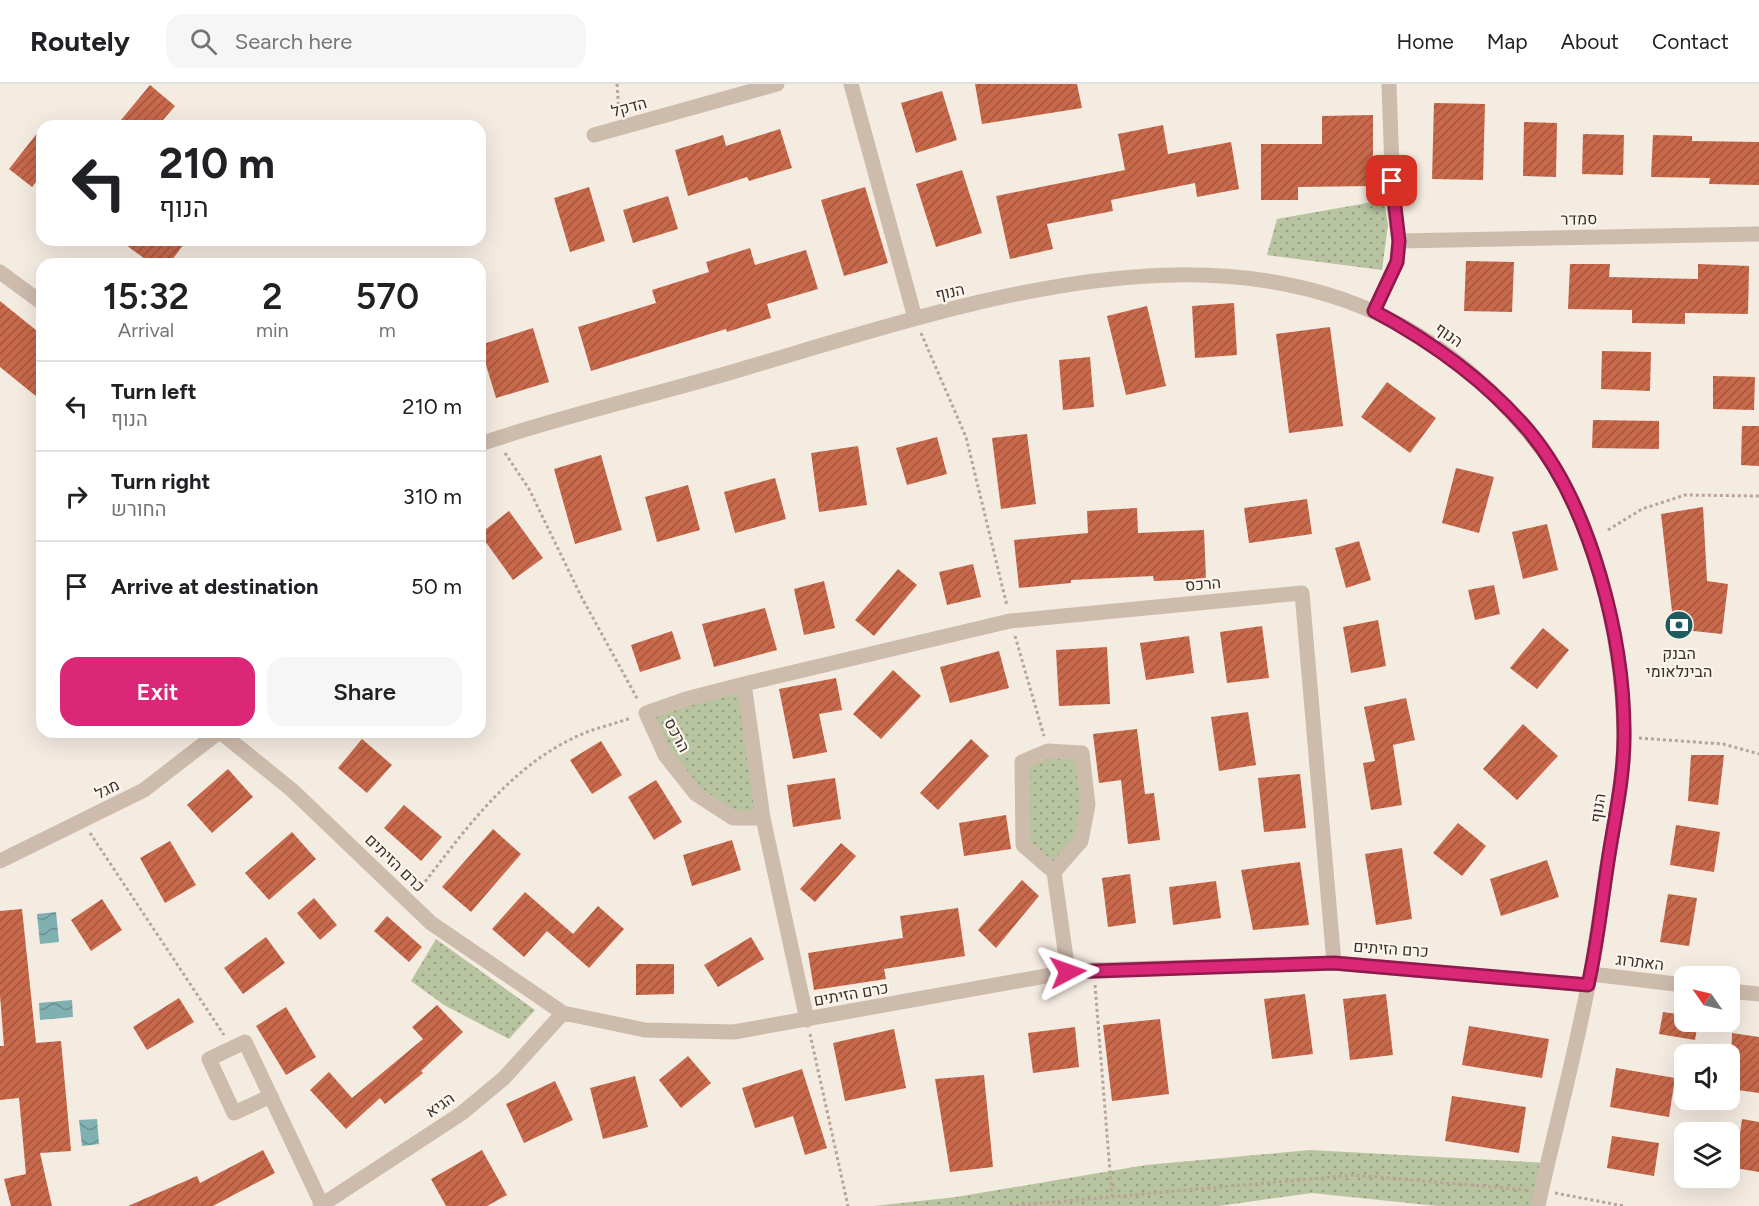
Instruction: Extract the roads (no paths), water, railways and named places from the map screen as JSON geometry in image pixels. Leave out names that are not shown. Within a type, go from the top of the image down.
[{"type":"street","name":"הדקל","points":[[594,135],[777,84]]},
{"type":"street","points":[[851,84],[915,318]]},
{"type":"street","points":[[1374,311],[1397,262],[1399,241],[1393,200],[1389,84]]},
{"type":"street","name":"סמדר","points":[[1399,241],[1759,234]]},
{"type":"street","points":[[0,272],[36,299]]},
{"type":"street","name":"הנוף","points":[[486,442],[915,318],[1036,291],[1124,277],[1200,274],[1254,278],[1297,285],[1374,311],[1432,346],[1494,394],[1529,431],[1561,479],[1603,585],[1615,634],[1622,690],[1624,739],[1620,785],[1589,979],[1540,1198]]},
{"type":"street","name":"הרכס","points":[[764,818],[733,818],[696,794],[665,755],[646,713],[686,699],[744,684],[1010,621],[1302,593],[1334,963]]},
{"type":"street","points":[[744,684],[764,818],[807,1020]]},
{"type":"street","name":"מגל","points":[[0,861],[144,790],[212,738]]},
{"type":"street","name":"כרם הזיתים","points":[[227,738],[292,790],[439,928],[563,1013],[645,1030],[734,1032],[1068,972],[1094,970],[1334,963],[1589,979]]},
{"type":"street","points":[[1054,872],[1081,841],[1088,805],[1082,753],[1048,751],[1022,762],[1023,845],[1054,872],[1068,972]]},
{"type":"street","name":"האתרוג","points":[[1589,979],[1674,984]]},
{"type":"street","points":[[1740,992],[1759,994]]},
{"type":"street","name":"הגיא","points":[[321,1205],[462,1113],[504,1078],[563,1013]]},
{"type":"street","points":[[271,1096],[234,1113],[209,1059],[245,1042],[271,1096],[321,1205]]},
{"type":"water","points":[[56,912],[59,942],[40,944],[37,914]]},
{"type":"water","points":[[72,1000],[73,1017],[40,1020],[39,1003]]},
{"type":"water","points":[[97,1119],[99,1144],[82,1146],[79,1120]]},
{"type":"place","name":"הבנק הבינלאומי","points":[[1679,625]]}]
